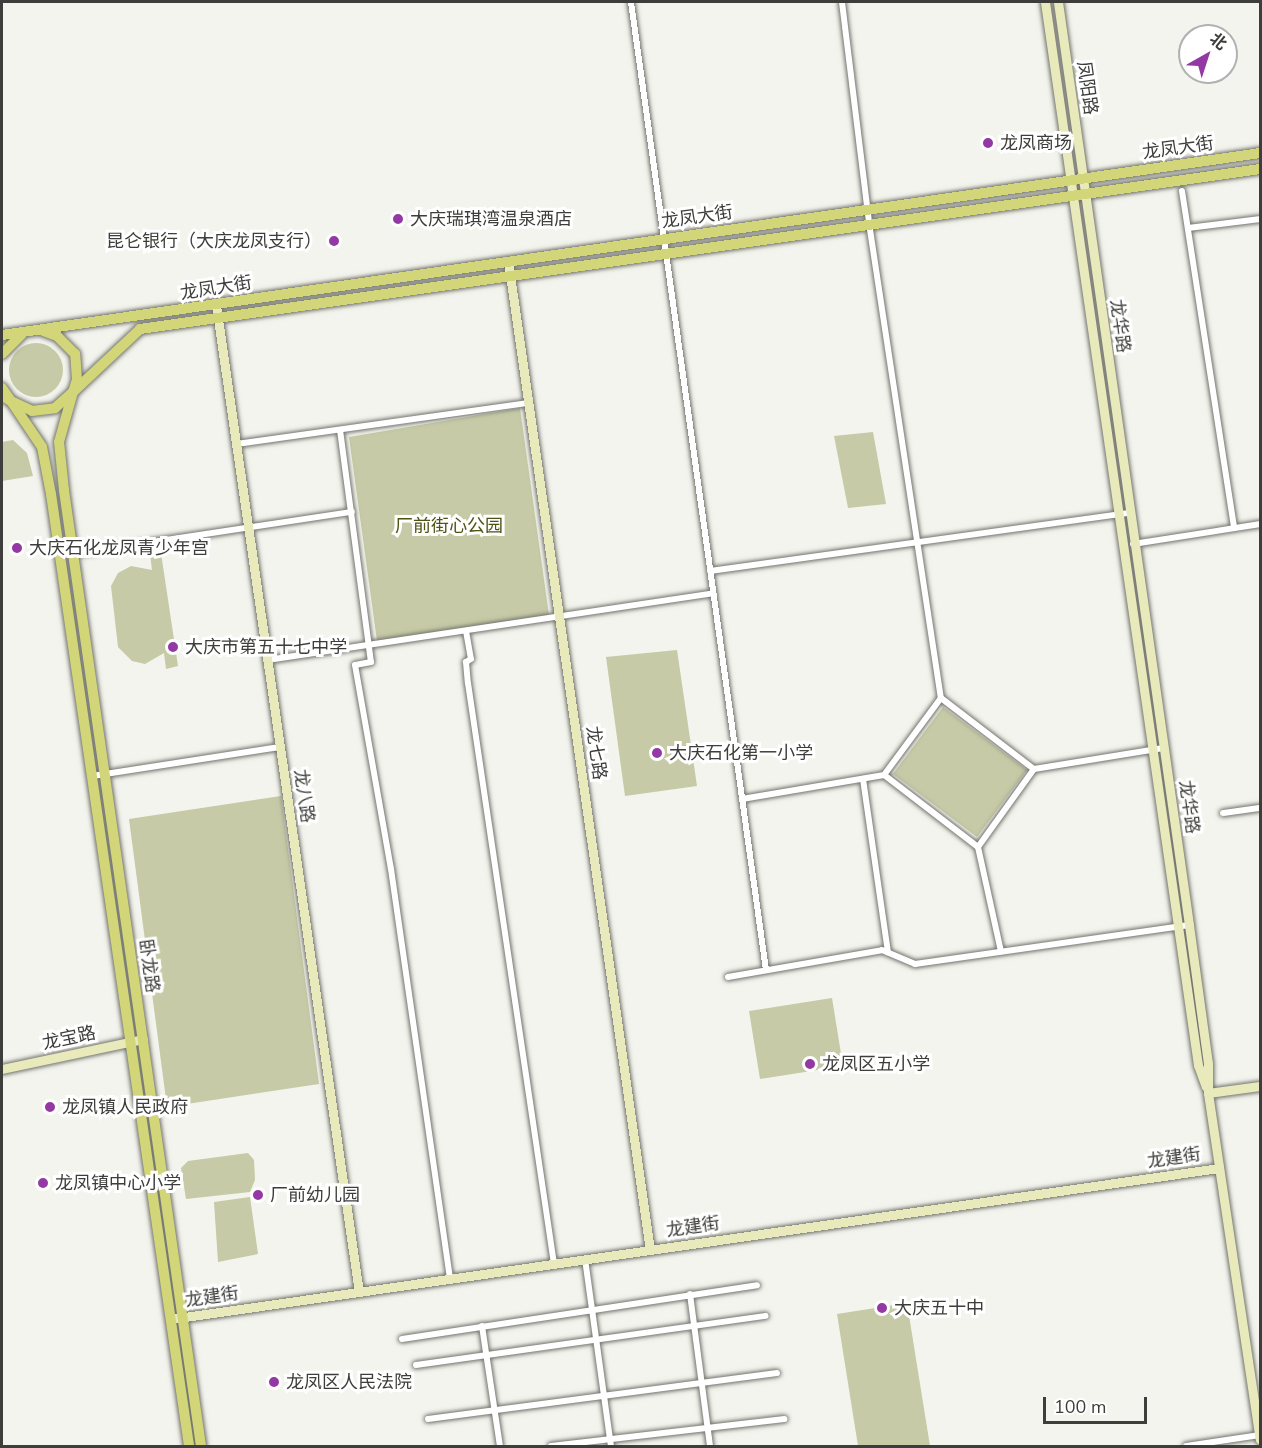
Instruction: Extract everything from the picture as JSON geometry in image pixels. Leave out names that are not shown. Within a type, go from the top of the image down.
[{"type":"main road","name":"龙凤大街","points":[[2,335],[1260,153]]},
{"type":"main road","name":"龙凤大街","points":[[73,392],[140,329],[665,252],[1260,169]]},
{"type":"main road","points":[[2,354],[12,340],[32,331]]},
{"type":"main road","name":"卧龙路","points":[[32,331],[57,336],[75,354],[77,380],[59,442],[64,490],[131,1042],[189,1446]]},
{"type":"main road","name":"卧龙路","points":[[2,388],[6,398],[42,447],[51,494],[143,1039],[201,1446]]},
{"type":"main road","points":[[6,398],[21,408],[44,411],[60,404],[73,392]]},
{"type":"street","points":[[631,2],[766,970]]},
{"type":"street","points":[[842,2],[869,224],[941,698],[1034,769]]},
{"type":"street","points":[[1046,2],[1071,181],[1079,195],[1124,514],[1153,750],[1198,1065],[1208,1093],[1260,1086]]},
{"type":"street","name":"凤阳路","points":[[1058,2],[1083,179]]},
{"type":"street","points":[[1079,195],[1083,179]]},
{"type":"street","points":[[1182,191],[1234,528]]},
{"type":"street","points":[[1188,228],[1260,219]]},
{"type":"street","name":"龙七路","points":[[508,261],[650,1250]]},
{"type":"street","name":"龙八路","points":[[216,305],[359,1292]]},
{"type":"street","points":[[236,444],[529,403]]},
{"type":"street","points":[[339,430],[371,662],[355,665],[392,869],[450,1279]]},
{"type":"street","points":[[72,554],[352,512]]},
{"type":"street","points":[[710,572],[1124,514]]},
{"type":"street","name":"龙华路","points":[[1124,514],[1133,544],[1190,925],[1208,1064],[1208,1093],[1260,1439]]},
{"type":"street","points":[[1133,544],[1260,524]]},
{"type":"street","points":[[267,660],[560,618],[713,593]]},
{"type":"street","points":[[466,632],[471,659],[466,662],[470,694],[554,1264]]},
{"type":"street","points":[[742,799],[884,775],[941,698]]},
{"type":"street","points":[[98,775],[280,747]]},
{"type":"street","points":[[978,848],[1034,769],[1163,748]]},
{"type":"street","points":[[884,775],[978,848],[1001,952]]},
{"type":"street","points":[[863,779],[888,952]]},
{"type":"street","points":[[1223,813],[1260,808]]},
{"type":"street","points":[[728,977],[882,950],[915,964],[1190,925]]},
{"type":"street","name":"龙宝路","points":[[2,1069],[143,1039]]},
{"type":"street","name":"龙建街","points":[[171,1319],[1220,1168]]},
{"type":"street","points":[[585,1259],[611,1443]]},
{"type":"street","points":[[402,1339],[592,1308],[757,1285]]},
{"type":"street","points":[[690,1294],[710,1446]]},
{"type":"street","points":[[416,1365],[766,1316]]},
{"type":"street","points":[[482,1326],[500,1446]]},
{"type":"street","points":[[428,1419],[495,1412],[604,1394],[777,1373]]},
{"type":"street","points":[[551,1446],[611,1443],[784,1419]]},
{"type":"street","points":[[1186,1446],[1260,1435]]},
{"type":"green space","points":[[31,343],[41,343],[51,347],[59,355],[63,370],[59,385],[51,393],[41,397],[31,397],[21,393],[13,385],[9,375],[9,365],[13,355],[21,347]]},
{"type":"green space","name":"厂前街心公园","points":[[520,408],[549,615],[377,641],[349,437]]},
{"type":"green space","points":[[873,432],[886,504],[848,508],[834,436]]},
{"type":"green space","points":[[13,440],[27,453],[33,476],[2,481],[2,442]]},
{"type":"green space","points":[[161,553],[178,666],[166,669],[164,653],[145,664],[132,661],[118,647],[111,586],[118,573],[131,566],[152,570],[150,554]]},
{"type":"green space","points":[[677,650],[697,786],[625,796],[606,657]]},
{"type":"green space","points":[[943,707],[1027,770],[977,837],[893,774]]},
{"type":"green space","points":[[281,796],[319,1084],[167,1107],[129,819]]},
{"type":"green space","points":[[832,998],[843,1066],[760,1079],[749,1011]]},
{"type":"green space","points":[[248,1153],[254,1160],[255,1180],[250,1192],[186,1199],[181,1168],[188,1161]]},
{"type":"green space","points":[[250,1197],[258,1254],[218,1262],[214,1202]]},
{"type":"green space","points":[[907,1303],[930,1446],[858,1446],[837,1314]]},
{"type":"place","name":"龙凤商场","points":[[988,143]]},
{"type":"place","name":"大庆瑞琪湾温泉酒店","points":[[398,219]]},
{"type":"place","name":"昆仑银行（大庆龙凤支行）","points":[[334,241]]},
{"type":"place","name":"大庆石化龙凤青少年宫","points":[[17,548]]},
{"type":"place","name":"大庆市第五十七中学","points":[[173,647]]},
{"type":"place","name":"大庆石化第一小学","points":[[657,753]]},
{"type":"place","name":"龙凤区五小学","points":[[810,1064]]},
{"type":"place","name":"龙凤镇人民政府","points":[[50,1107]]},
{"type":"place","name":"龙凤镇中心小学","points":[[43,1183]]},
{"type":"place","name":"厂前幼儿园","points":[[258,1195]]},
{"type":"place","name":"大庆五十中","points":[[882,1308]]},
{"type":"place","name":"龙凤区人民法院","points":[[274,1382]]}]
